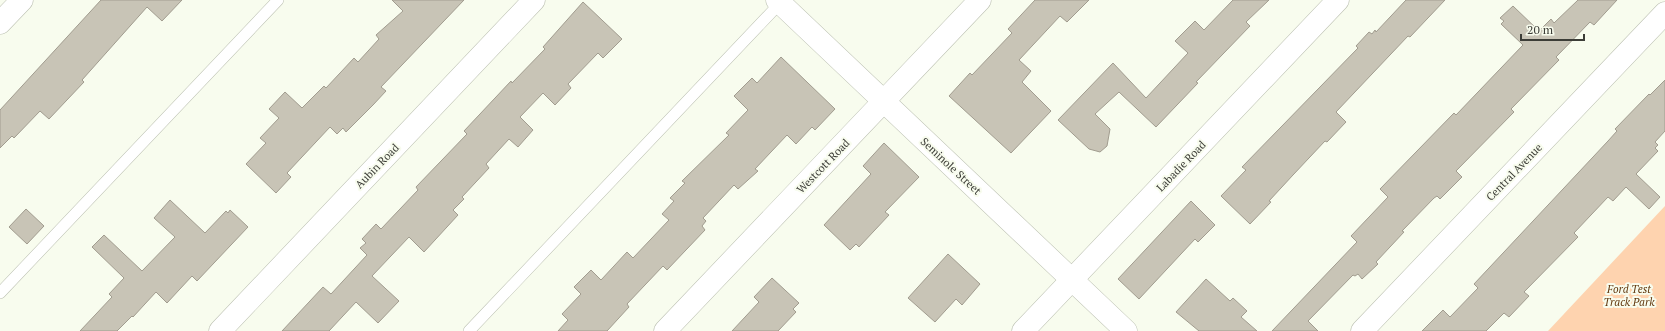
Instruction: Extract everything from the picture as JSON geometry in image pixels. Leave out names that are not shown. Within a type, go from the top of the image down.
[{"type":"street","points":[[0,23],[22,0]]},
{"type":"street","name":"Aubin Road","points":[[220,331],[534,0]]},
{"type":"street","name":"Westcott Road","points":[[665,331],[980,0]]},
{"type":"street","name":"Labadie Road","points":[[1023,331],[1338,0]]},
{"type":"street","name":"Seminole Street","points":[[780,1],[883,102],[1126,331]]},
{"type":"street","name":"Central Avenue","points":[[1362,331],[1665,13]]},
{"type":"lane","points":[[0,293],[278,0]]},
{"type":"lane","points":[[470,331],[780,1]]},
{"type":"green space","name":"Ford Test Track Park","points":[[1665,206],[1665,331],[1548,331]]},
{"type":"building","points":[[101,0],[182,0],[162,21],[147,7],[82,80],[84,82],[49,119],[40,111],[14,138],[12,136],[0,148],[0,110]]},
{"type":"building","points":[[392,0],[464,0],[381,87],[386,91],[373,105],[346,132],[343,128],[337,134],[330,127],[287,173],[291,177],[276,193],[246,164],[266,143],[260,138],[279,118],[269,109],[285,92],[302,108],[324,86],[326,88],[354,58],[358,62],[379,39],[376,35],[403,11]]},
{"type":"building","points":[[1035,0],[1089,0],[1067,22],[1060,16],[1019,60],[1031,71],[1022,82],[1051,111],[1011,153],[949,96],[970,73],[972,75],[1012,33],[1008,29]]},
{"type":"building","points":[[1233,0],[1269,0],[1246,22],[1250,26],[1196,82],[1198,83],[1156,127],[1119,92],[1095,114],[1110,129],[1107,146],[1100,152],[1089,149],[1058,120],[1113,63],[1146,98],[1188,53],[1175,41],[1195,21],[1204,30]]},
{"type":"building","points":[[1406,0],[1445,0],[1410,37],[1408,36],[1336,112],[1346,122],[1327,142],[1325,141],[1293,175],[1269,201],[1271,202],[1250,224],[1221,196],[1246,170],[1242,167],[1358,48],[1356,46],[1369,32],[1372,34],[1375,30],[1376,32]]},
{"type":"building","points":[[1578,0],[1617,0],[1594,25],[1590,22],[1556,57],[1559,60],[1511,109],[1514,112],[1456,171],[1462,177],[1440,199],[1437,196],[1434,198],[1402,231],[1404,232],[1376,262],[1378,264],[1362,279],[1358,274],[1355,276],[1353,275],[1308,321],[1318,331],[1272,331],[1357,242],[1351,236],[1388,197],[1380,189],[1454,113],[1456,115],[1523,45],[1501,24],[1504,21],[1500,18],[1513,6],[1539,31],[1551,19],[1554,23]]},
{"type":"building","points":[[583,2],[622,39],[603,58],[598,53],[568,84],[571,88],[555,105],[543,93],[520,117],[533,130],[518,147],[509,139],[486,164],[489,168],[462,197],[464,199],[453,210],[458,215],[424,252],[409,237],[372,276],[399,301],[378,323],[356,302],[329,331],[282,331],[323,287],[331,294],[367,255],[360,248],[366,243],[362,239],[376,224],[381,229],[418,190],[416,187],[467,134],[464,131],[511,81],[512,83],[545,49],[543,47]]},
{"type":"building","points":[[781,57],[835,109],[815,130],[812,127],[796,144],[787,135],[755,169],[758,171],[738,189],[734,185],[703,218],[706,221],[702,226],[705,230],[667,270],[663,266],[627,304],[629,307],[607,331],[558,331],[568,320],[562,314],[581,294],[574,287],[591,270],[601,280],[627,252],[633,258],[669,220],[662,214],[674,201],[670,198],[685,183],[682,181],[729,135],[726,133],[748,110],[734,96],[752,78],[757,83]]},
{"type":"building","points":[[1665,80],[1665,131],[1655,142],[1658,145],[1655,148],[1658,151],[1636,174],[1660,197],[1649,209],[1626,187],[1613,201],[1608,197],[1574,233],[1578,237],[1524,292],[1529,296],[1509,317],[1504,313],[1486,331],[1422,331],[1443,310],[1450,317],[1478,288],[1474,284],[1608,141],[1617,131],[1615,129]]},
{"type":"building","points":[[884,143],[919,177],[885,212],[889,215],[859,247],[856,244],[850,250],[824,225],[871,174],[863,166]]},
{"type":"building","points":[[170,200],[205,233],[226,211],[228,213],[230,210],[248,227],[197,281],[192,276],[167,303],[156,292],[133,317],[132,316],[117,331],[80,331],[112,297],[109,294],[124,278],[92,247],[104,235],[142,271],[175,237],[154,218]]},
{"type":"building","points":[[1191,201],[1215,225],[1198,242],[1195,239],[1139,299],[1118,279]]},
{"type":"building","points":[[26,209],[44,226],[27,244],[9,227]]},
{"type":"building","points":[[948,254],[980,284],[962,305],[956,299],[935,322],[908,298]]},
{"type":"building","points":[[772,278],[799,303],[793,309],[796,312],[778,331],[732,331],[759,302],[754,297]]},
{"type":"building","points":[[1206,279],[1230,301],[1233,298],[1247,311],[1241,317],[1257,331],[1199,331],[1176,312]]}]
